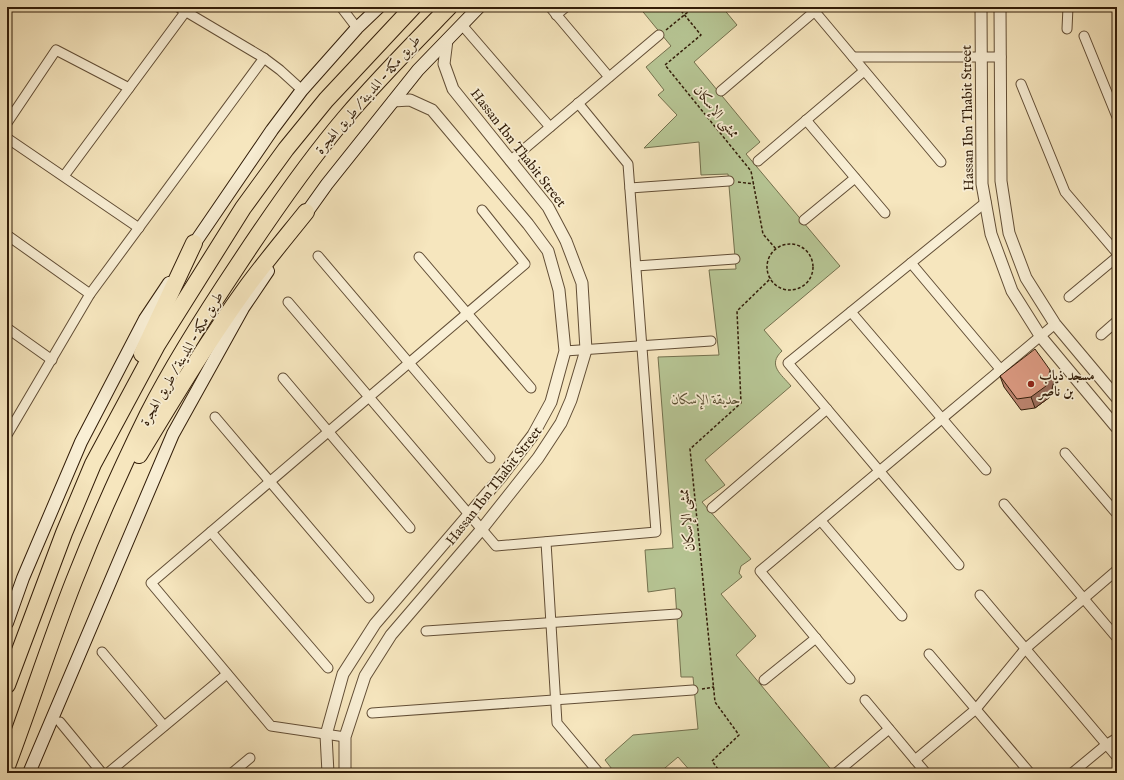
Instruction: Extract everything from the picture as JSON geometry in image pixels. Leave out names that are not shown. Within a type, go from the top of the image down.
[{"type":"highway","name":"طريق مكة - المدينة / طريق الهجرة","points":[[7,685],[64,533],[93,464],[158,345],[243,208],[286,149],[326,100],[413,7]]},
{"type":"highway","name":"طريق مكة - المدينة / طريق الهجرة","points":[[7,766],[74,582],[122,470],[153,406],[183,351],[266,223],[311,161],[346,118],[400,57],[449,7]]},
{"type":"highway","points":[[96,531],[127,474],[201,355],[246,289],[306,212]]},
{"type":"highway","points":[[108,436],[138,360],[194,243]]},
{"type":"main road","points":[[7,623],[23,578],[81,442],[145,320],[194,243],[272,130],[302,90],[357,28],[379,7]]},
{"type":"main road","points":[[30,773],[173,434],[244,308],[306,212],[326,184],[418,70],[479,7]]},
{"type":"street","points":[[342,7],[357,28]]},
{"type":"street","points":[[550,7],[609,77]]},
{"type":"street","points":[[556,15],[566,7]]},
{"type":"street","name":"Hassan Ibn Thabit Street","points":[[980,7],[982,184],[991,234],[1012,291],[1040,337],[1117,427]]},
{"type":"street","points":[[1000,7],[1001,181],[1008,233],[1026,278],[1055,324],[1117,398]]},
{"type":"street","points":[[1067,29],[1068,7]]},
{"type":"street","points":[[64,176],[129,88],[182,9],[264,58],[302,90]]},
{"type":"street","points":[[721,91],[813,9],[942,162]]},
{"type":"street","points":[[462,25],[550,127]]},
{"type":"street","points":[[510,161],[659,35]]},
{"type":"street","points":[[1084,36],[1117,117]]},
{"type":"street","name":"Hassan Ibn Thabit Street","points":[[345,773],[345,737],[365,676],[391,635],[481,530],[538,458],[561,424],[571,400],[586,350],[582,283],[566,241],[548,207],[452,89],[444,64],[447,40]]},
{"type":"street","points":[[7,123],[56,50],[129,88]]},
{"type":"street","points":[[853,58],[1001,57]]},
{"type":"street","points":[[7,435],[90,294],[264,58]]},
{"type":"street","points":[[758,161],[864,71]]},
{"type":"street","points":[[1021,84],[1065,192],[1117,253]]},
{"type":"street","name":"Hassan Ibn Thabit Street","points":[[328,773],[326,735],[343,674],[375,624],[501,477],[533,435],[551,402],[565,351],[559,290],[548,251],[528,224],[432,110],[410,100],[393,101]]},
{"type":"street","points":[[288,302],[496,546],[656,532],[628,164],[578,103]]},
{"type":"street","points":[[806,120],[885,213]]},
{"type":"street","points":[[7,138],[139,228]]},
{"type":"street","points":[[804,220],[855,178]]},
{"type":"street","points":[[630,188],[729,181]]},
{"type":"street","points":[[959,565],[788,363],[986,202]]},
{"type":"street","points":[[345,737],[271,726],[151,583],[525,264],[482,210]]},
{"type":"street","points":[[7,235],[90,294]]},
{"type":"street","points":[[318,256],[490,458]]},
{"type":"street","points":[[419,257],[531,388]]},
{"type":"street","points":[[1069,297],[1117,257]]},
{"type":"street","points":[[636,266],[735,259]]},
{"type":"street","points":[[910,263],[1001,370]]},
{"type":"street","points":[[851,312],[986,470]]},
{"type":"street","points":[[1101,335],[1117,322]]},
{"type":"street","points":[[850,678],[760,571],[1055,324]]},
{"type":"street","points":[[7,328],[52,360]]},
{"type":"street","points":[[565,351],[711,341]]},
{"type":"street","points":[[283,378],[410,528]]},
{"type":"street","points":[[712,508],[827,409]]},
{"type":"street","points":[[215,417],[369,598]]},
{"type":"street","points":[[1065,453],[1117,514]]},
{"type":"street","points":[[1004,504],[1117,638]]},
{"type":"street","points":[[821,520],[902,616]]},
{"type":"street","points":[[211,532],[328,668]]},
{"type":"street","points":[[546,542],[557,723],[593,771]]},
{"type":"street","points":[[915,760],[976,709],[1025,648],[1117,570]]},
{"type":"street","points":[[980,595],[1117,757]]},
{"type":"street","points":[[426,632],[677,614]]},
{"type":"street","points":[[764,680],[816,638]]},
{"type":"street","points":[[102,652],[164,726]]},
{"type":"street","points":[[929,654],[1030,773]]},
{"type":"street","points":[[108,773],[227,674]]},
{"type":"street","points":[[372,713],[693,690]]},
{"type":"street","points":[[865,700],[926,773]]},
{"type":"street","points":[[60,722],[102,773]]},
{"type":"street","points":[[836,773],[889,729]]},
{"type":"street","points":[[1072,773],[1107,744],[1117,738]]},
{"type":"street","points":[[232,773],[250,758]]},
{"type":"path","name":"ممشى الإسكان","points":[[678,7],[701,35],[665,65],[751,171],[763,234],[776,249]]},
{"type":"path","points":[[659,35],[694,7]]},
{"type":"path","points":[[729,181],[754,184]]},
{"type":"path","points":[[786,244],[797,245],[802,247],[810,255],[813,266],[811,276],[804,285],[794,289],[788,289],[778,286],[770,278],[768,262],[776,249],[786,244]]},
{"type":"path","name":"ممشى الإسكان","points":[[721,773],[712,761],[739,735],[715,702],[690,449],[741,403],[737,311],[770,278]]},
{"type":"path","points":[[693,690],[714,687]]},
{"type":"green space","name":"حديقة الإسكان","points":[[639,7],[722,7],[737,25],[694,62],[760,142],[746,154],[840,266],[764,330],[782,351],[776,361],[777,369],[791,386],[705,460],[725,485],[702,502],[751,559],[741,566],[739,573],[742,577],[721,594],[756,636],[736,655],[834,773],[692,773],[678,757],[659,773],[615,773],[605,760],[633,735],[698,729],[693,677],[681,677],[675,588],[648,592],[645,550],[673,548],[658,357],[719,355],[709,270],[736,269],[728,174],[701,175],[699,142],[644,148],[677,115],[658,95],[664,90],[646,67],[671,46]]},
{"type":"building","name":"مسجد ذياب بن ناصر","points":[[1035,349],[1050,370],[1046,386],[1031,397],[1017,399],[1000,376]]},
{"type":"place","name":"مسجد ذياب بن ناصر","points":[[1031,384]]}]
